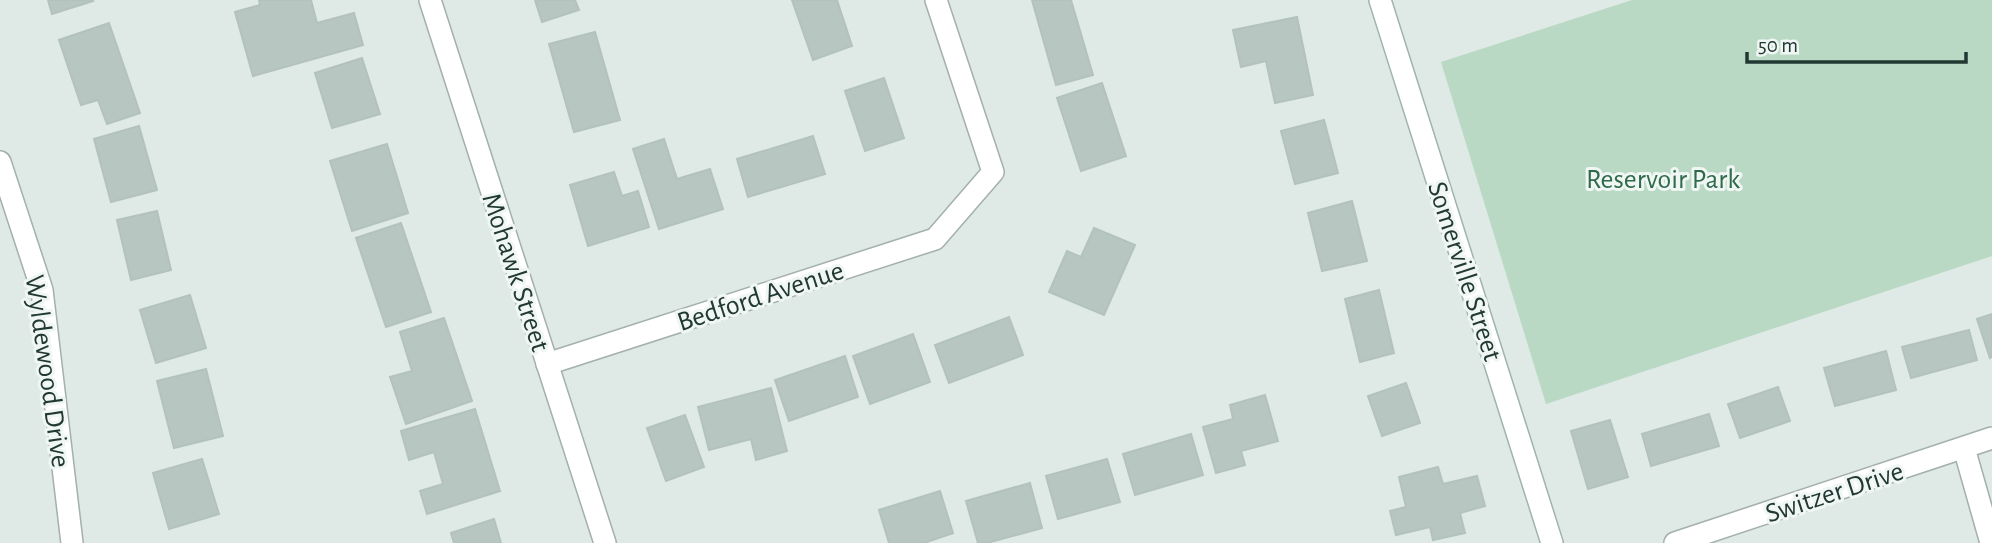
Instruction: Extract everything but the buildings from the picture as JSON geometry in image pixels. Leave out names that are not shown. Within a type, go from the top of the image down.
[{"type":"street","name":"Mohawk Street","points":[[430,0],[605,543]]},
{"type":"street","name":"Bedford Avenue","points":[[547,364],[935,239],[993,172],[936,0]]},
{"type":"street","name":"Somerville Street","points":[[1380,0],[1552,543]]},
{"type":"street","name":"Wyldewood Drive","points":[[0,162],[42,290],[72,543]]},
{"type":"street","name":"Switzer Drive","points":[[1675,543],[1992,438]]},
{"type":"street","points":[[1964,448],[1991,543]]},
{"type":"green space","name":"Reservoir Park","points":[[1632,0],[1992,0],[1992,256],[1546,404],[1441,62]]}]
